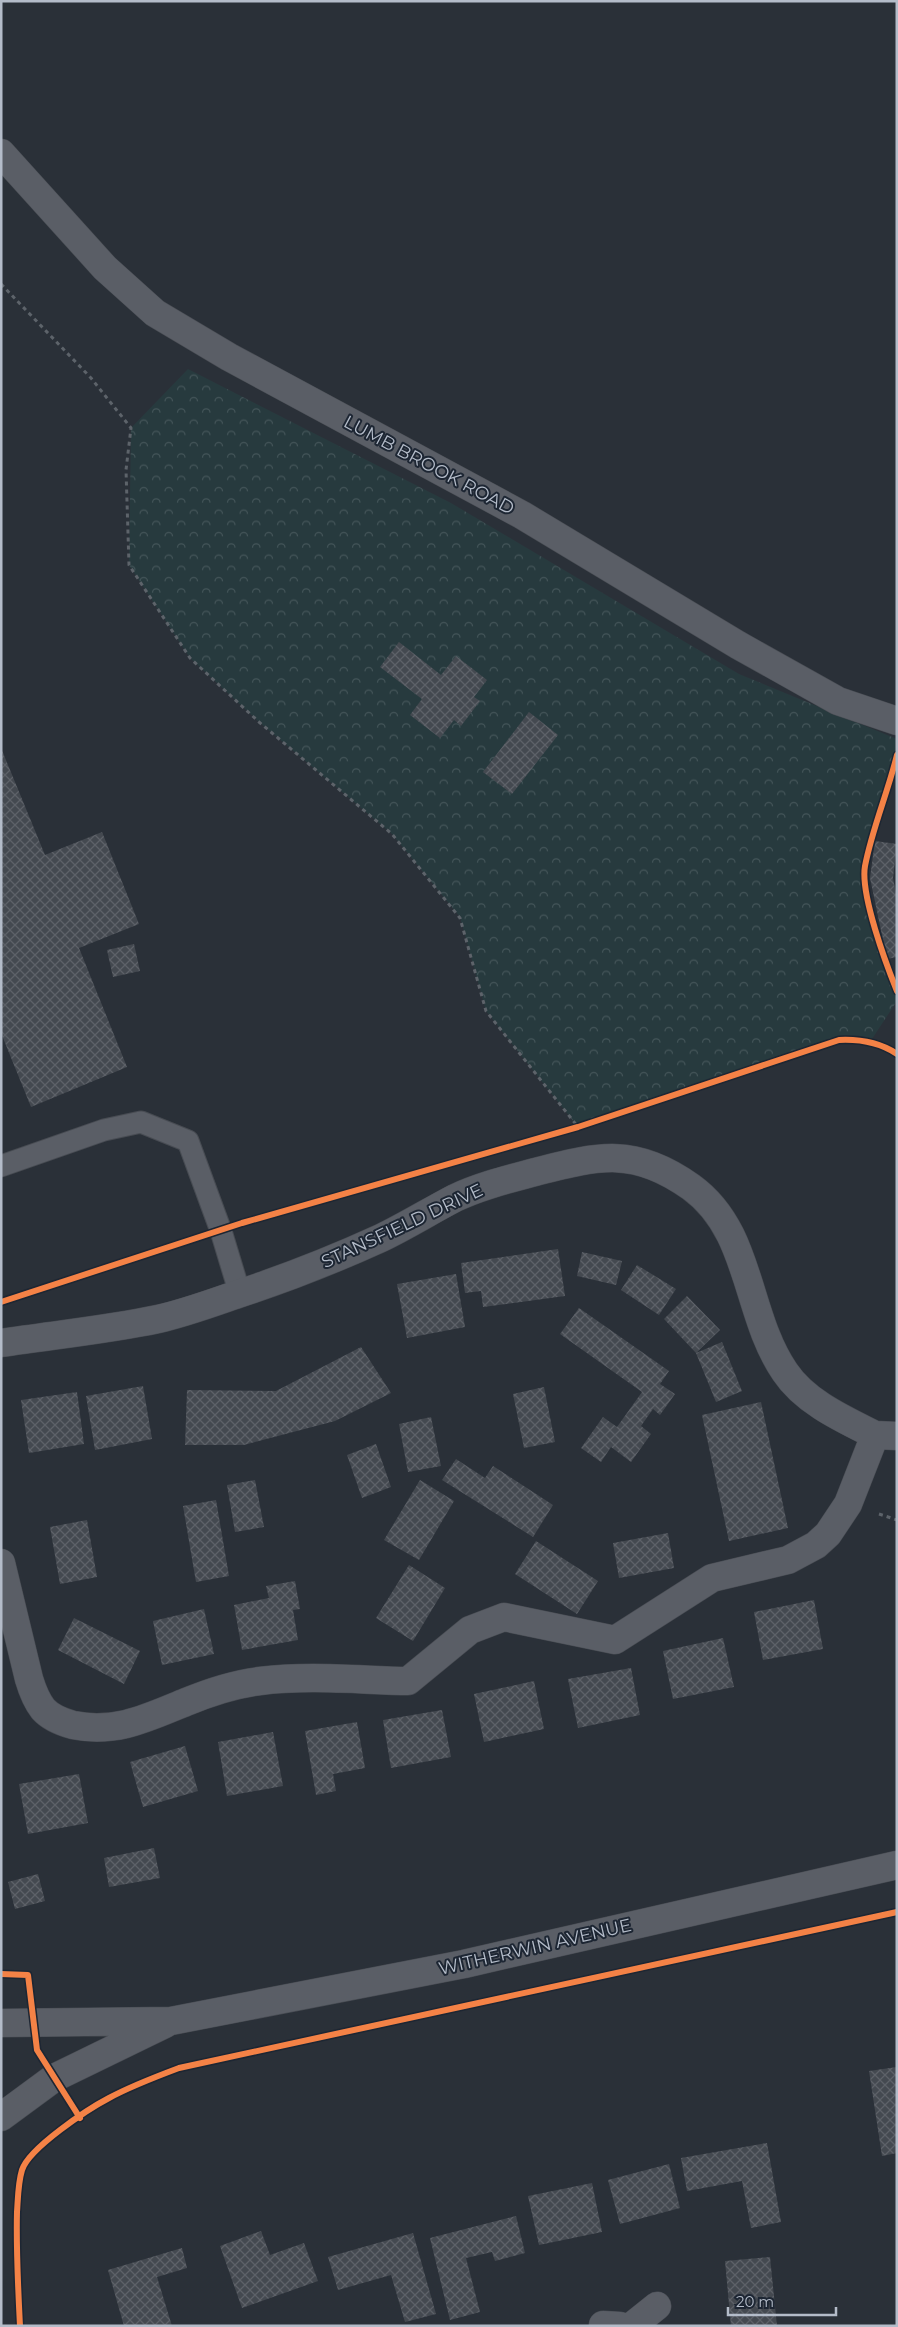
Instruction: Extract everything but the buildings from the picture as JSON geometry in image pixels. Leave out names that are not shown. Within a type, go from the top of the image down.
[{"type":"street","name":"LUMB BROOK ROAD","points":[[1,153],[104,268],[156,313],[229,357],[522,515],[738,645],[838,701],[897,721]]},
{"type":"street","name":"STANSFIELD DRIVE","points":[[1,1343],[159,1319],[240,1294],[322,1263],[382,1237],[458,1197],[588,1158],[606,1156],[627,1158],[655,1167],[674,1176],[708,1201],[724,1221],[735,1242],[771,1346],[786,1373],[812,1399],[886,1436]]},
{"type":"street","points":[[1,1563],[29,1678],[35,1696],[44,1710],[55,1719],[84,1727],[103,1728],[131,1725],[210,1693],[260,1681],[312,1678],[408,1681],[470,1630],[504,1617],[615,1640],[712,1578],[788,1560],[816,1545],[828,1534],[848,1504],[886,1436]]},
{"type":"street","name":"WITHERWIN AVENUE","points":[[1,2023],[171,2021],[464,1964],[897,1865]]},
{"type":"street","name":"WITHERWIN AVENUE","points":[[1,2117],[54,2078],[171,2021]]},
{"type":"street","points":[[632,2326],[656,2306]]},
{"type":"street","points":[[603,2325],[620,2326]]},
{"type":"lane","points":[[1,1166],[104,1130],[141,1122],[188,1141],[221,1231],[240,1294]]},
{"type":"path","points":[[1,284],[91,378],[131,428],[126,470],[129,565],[190,658],[259,722],[392,834],[460,918],[486,1011],[578,1126]]},
{"type":"path","points":[[568,1129],[587,1124]]},
{"type":"green space","points":[[188,369],[451,503],[739,674],[897,739],[894,765],[865,867],[865,887],[885,961],[897,991],[897,1001],[870,1042],[839,1040],[578,1127],[486,1011],[460,917],[392,834],[259,722],[190,658],[129,565],[131,428]]},
{"type":"cycle path","points":[[897,755],[868,852],[864,878],[875,929],[897,991]]},
{"type":"cycle path","points":[[1,1302],[242,1223],[578,1127],[839,1040],[869,1042],[897,1054]]},
{"type":"cycle path","points":[[20,2326],[17,2212],[22,2170],[27,2161],[47,2140],[100,2103],[126,2090],[179,2068],[897,1912]]},
{"type":"cycle path","points":[[1,1974],[28,1975],[37,2050],[80,2118]]}]
